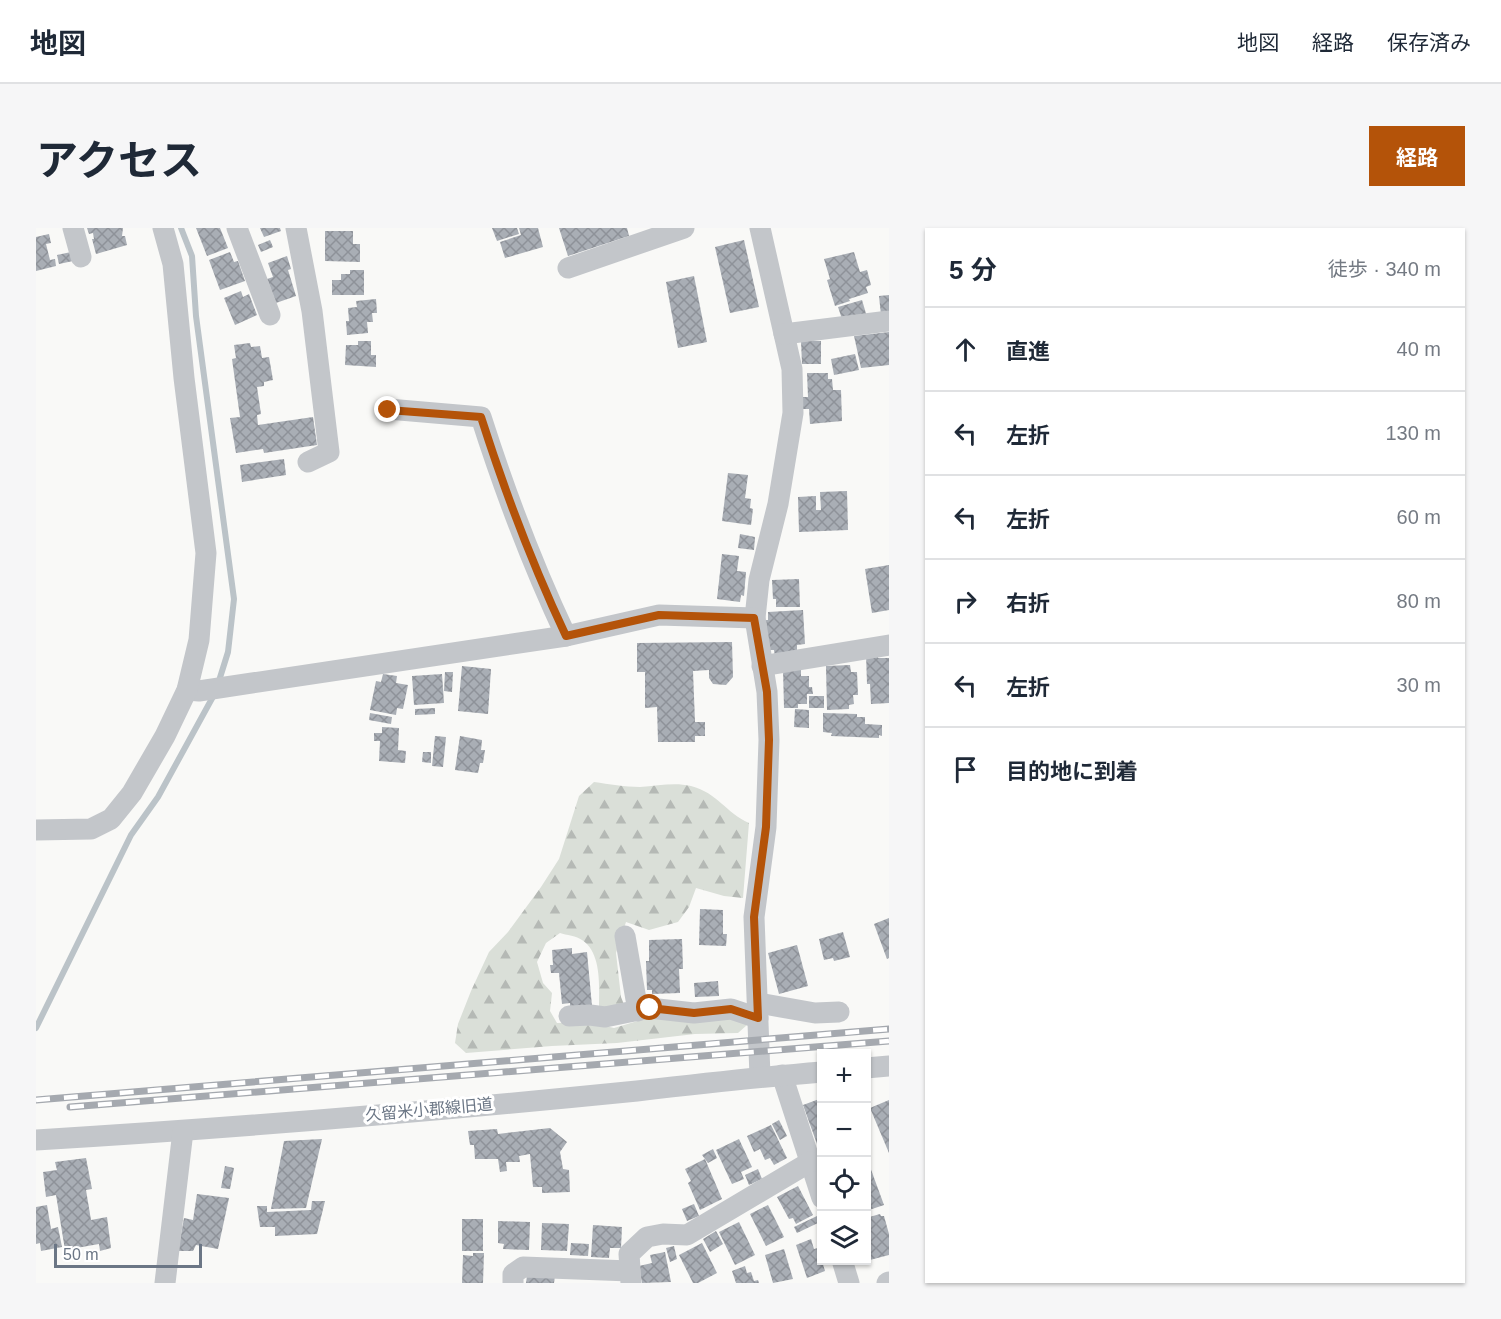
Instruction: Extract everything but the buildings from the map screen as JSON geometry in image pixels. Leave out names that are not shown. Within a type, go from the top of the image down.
[{"type":"street","points":[[73,228],[81,257]]},
{"type":"street","points":[[163,228],[173,264],[184,378],[206,553],[199,640],[203,689]]},
{"type":"street","points":[[237,228],[270,315]]},
{"type":"street","points":[[296,228],[312,311],[328,452],[308,462]]},
{"type":"street","points":[[568,267],[684,228]]},
{"type":"street","points":[[760,228],[792,369],[793,412],[778,504],[759,580],[754,618],[767,692],[769,740],[766,827],[754,917],[760,1076]]},
{"type":"street","points":[[784,334],[889,321]]},
{"type":"street","points":[[388,410],[481,417],[507,498],[542,586],[566,636]]},
{"type":"street","points":[[36,830],[91,829],[111,819],[132,793],[165,736],[203,689],[348,670],[566,636],[659,615],[754,618]]},
{"type":"street","points":[[762,666],[889,645]]},
{"type":"street","points":[[625,936],[638,1011]]},
{"type":"street","points":[[569,1016],[604,1017],[650,1008],[694,1013],[731,1009],[839,1012]]},
{"type":"street","points":[[871,1068],[889,1066]]},
{"type":"street","name":"久留米小郡線旧道","points":[[36,1140],[183,1131],[636,1091],[760,1076],[817,1072]]},
{"type":"street","points":[[782,1075],[817,1183]]},
{"type":"street","points":[[165,1283],[183,1131]]},
{"type":"street","points":[[513,1283],[513,1274],[523,1267],[631,1277],[629,1254],[647,1237],[663,1234],[687,1235],[810,1162]]},
{"type":"green space","points":[[594,782],[634,787],[672,784],[691,786],[708,793],[749,823],[743,898],[724,896],[696,888],[689,907],[678,922],[649,930],[626,922],[616,953],[621,997],[625,1007],[599,1007],[598,971],[593,953],[580,939],[560,933],[546,943],[537,962],[543,983],[552,993],[550,1011],[557,1023],[589,1022],[614,1028],[651,1017],[733,1018],[747,1025],[738,1033],[695,1034],[617,1043],[466,1053],[455,1043],[458,1024],[489,952],[508,932],[559,859],[579,796]]},
{"type":"waterway","points":[[181,228],[192,256],[196,316],[234,599],[228,652],[218,684]]},
{"type":"waterway","points":[[36,1028],[131,835],[158,797],[215,693]]},
{"type":"railway","points":[[36,1100],[889,1029]]},
{"type":"railway","points":[[70,1107],[889,1041]]},
{"type":"route","points":[[388,410],[481,417],[507,498],[542,586],[566,636],[659,615],[754,618],[767,692],[769,740],[766,827],[754,917],[758,1018],[731,1009],[694,1013],[650,1008]]}]
